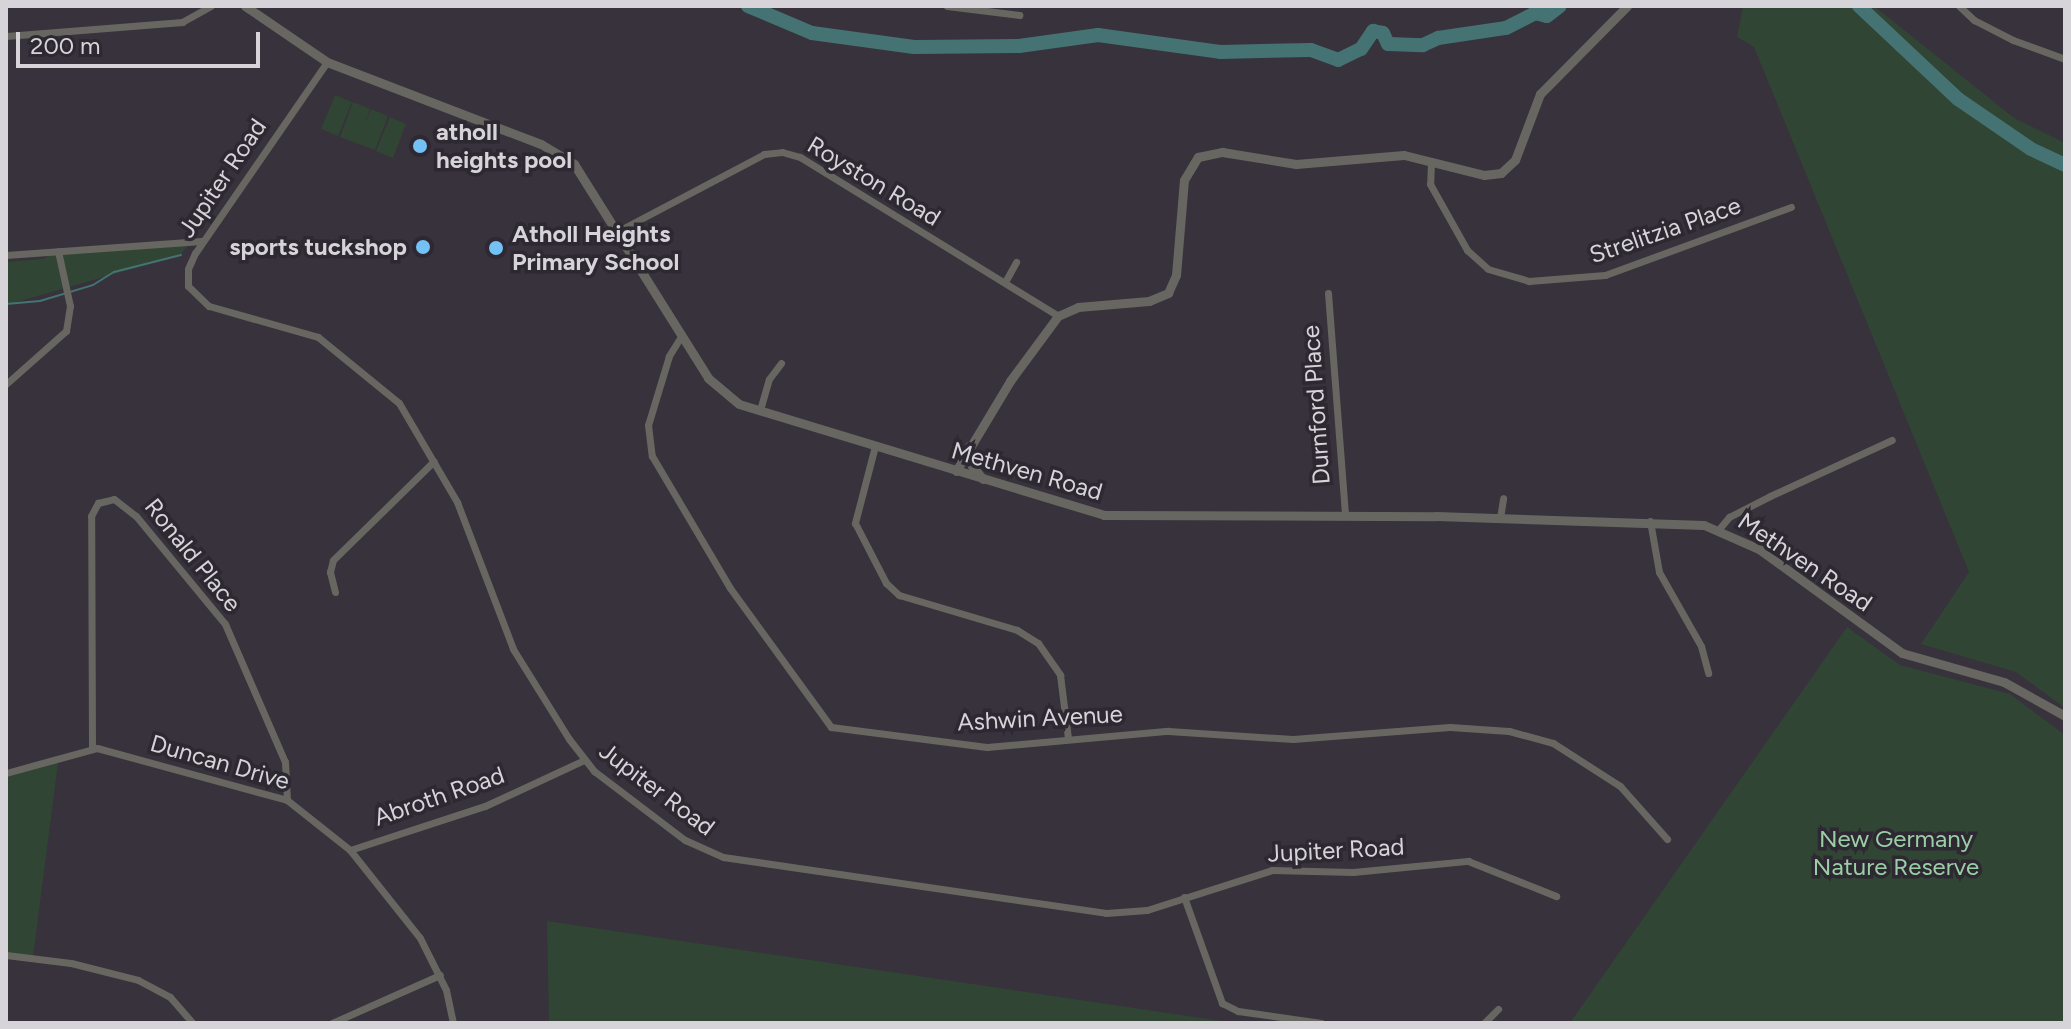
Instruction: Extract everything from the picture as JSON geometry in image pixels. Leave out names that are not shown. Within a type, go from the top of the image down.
[{"type":"street","points":[[6,36],[173,23],[198,17],[211,6]]},
{"type":"street","name":"Methven Road","points":[[245,6],[327,62],[554,150],[589,180],[682,335],[719,390],[760,410],[1104,515],[1345,515],[1650,521],[1719,529],[1759,549],[1902,653],[2004,682],[2065,716]]},
{"type":"street","points":[[947,6],[1019,15]]},
{"type":"street","points":[[956,471],[969,443],[1058,316],[1078,307],[1149,301],[1168,293],[1176,275],[1184,180],[1198,157],[1222,152],[1296,164],[1404,155],[1484,175],[1507,170],[1540,94],[1627,6]]},
{"type":"street","points":[[1959,6],[1974,20],[2065,59]]},
{"type":"street","name":"Jupiter Road","points":[[327,62],[202,241],[188,269],[195,297],[325,342],[399,403],[466,522],[513,649],[584,760],[685,840],[723,857],[1106,913],[1147,910],[1272,870],[1353,872],[1468,861],[1556,896]]},
{"type":"street","name":"Royston Road","points":[[620,230],[764,154],[782,152],[800,157],[1058,316]]},
{"type":"street","name":"Strelitzia Place","points":[[1431,161],[1430,184],[1467,250],[1488,269],[1529,281],[1605,275],[1791,207]]},
{"type":"street","points":[[6,255],[202,241]]},
{"type":"street","points":[[6,384],[66,331],[70,306],[58,251]]},
{"type":"street","points":[[1005,282],[1016,262]]},
{"type":"street","name":"Durnford Place","points":[[1328,293],[1345,515]]},
{"type":"street","name":"Ashwin Avenue","points":[[682,335],[669,356],[648,425],[652,456],[730,588],[826,723],[847,732],[969,746],[1168,731],[1293,739],[1450,727],[1509,731],[1553,743],[1620,786],[1667,839]]},
{"type":"street","points":[[760,410],[769,379],[781,363]]},
{"type":"street","points":[[1719,529],[1756,503],[1892,440]]},
{"type":"street","points":[[969,443],[971,463],[983,479]]},
{"type":"street","points":[[875,446],[855,523],[886,583],[899,595],[1017,630],[1038,643],[1060,675],[1068,738]]},
{"type":"street","points":[[335,592],[330,572],[333,560],[434,461]]},
{"type":"street","points":[[1500,518],[1503,498]]},
{"type":"street","name":"Ronald Place","points":[[92,748],[91,516],[98,503],[114,499],[136,516],[225,624],[285,762],[287,800]]},
{"type":"street","points":[[1650,521],[1659,572],[1701,646],[1708,673]]},
{"type":"street","points":[[6,773],[92,748]]},
{"type":"street","name":"Duncan Drive","points":[[92,748],[287,800],[350,850],[420,938],[440,975],[453,1023]]},
{"type":"street","name":"Abroth Road","points":[[350,850],[485,806],[584,760]]},
{"type":"street","points":[[1184,897],[1222,1003],[1238,1011],[1321,1023]]},
{"type":"street","points":[[6,955],[71,963],[138,980],[170,997],[193,1023]]},
{"type":"street","points":[[332,1023],[440,975]]},
{"type":"street","points":[[1484,1023],[1498,1009]]},
{"type":"green space","points":[[1743,6],[1874,6],[2014,118],[2065,143],[2065,708],[2016,672],[1921,644],[1969,572],[1754,47],[1737,37]]},
{"type":"green space","points":[[335,95],[352,102],[338,136],[321,129]]},
{"type":"green space","points":[[353,102],[370,109],[364,127],[371,109],[388,116],[375,150],[340,137]]},
{"type":"green space","points":[[390,117],[406,124],[393,158],[376,151]]},
{"type":"green space","points":[[191,240],[181,255],[6,305],[6,262],[43,259],[58,251]]},
{"type":"green space","name":"New Germany Nature Reserve","points":[[1847,627],[1900,665],[2010,694],[2065,735],[2065,1023],[1570,1023]]},
{"type":"green space","points":[[59,755],[33,957],[6,955],[6,773]]},
{"type":"green space","points":[[547,921],[1235,1023],[549,1023]]},
{"type":"waterway","points":[[748,6],[812,33],[914,47],[1019,46],[1098,35],[1220,52],[1311,50],[1338,60],[1361,49],[1373,31],[1383,33],[1388,44],[1423,45],[1438,38],[1506,28],[1535,13],[1547,16],[1560,6]]},
{"type":"waterway","points":[[1859,6],[1958,99],[2031,149],[2065,165]]},
{"type":"waterway","points":[[6,304],[40,301],[93,285],[114,272],[181,255]]},
{"type":"place","name":"atholl heights pool","points":[[420,146]]},
{"type":"place","name":"sports tuckshop","points":[[423,247]]},
{"type":"place","name":"Atholl Heights Primary School","points":[[496,248]]}]
